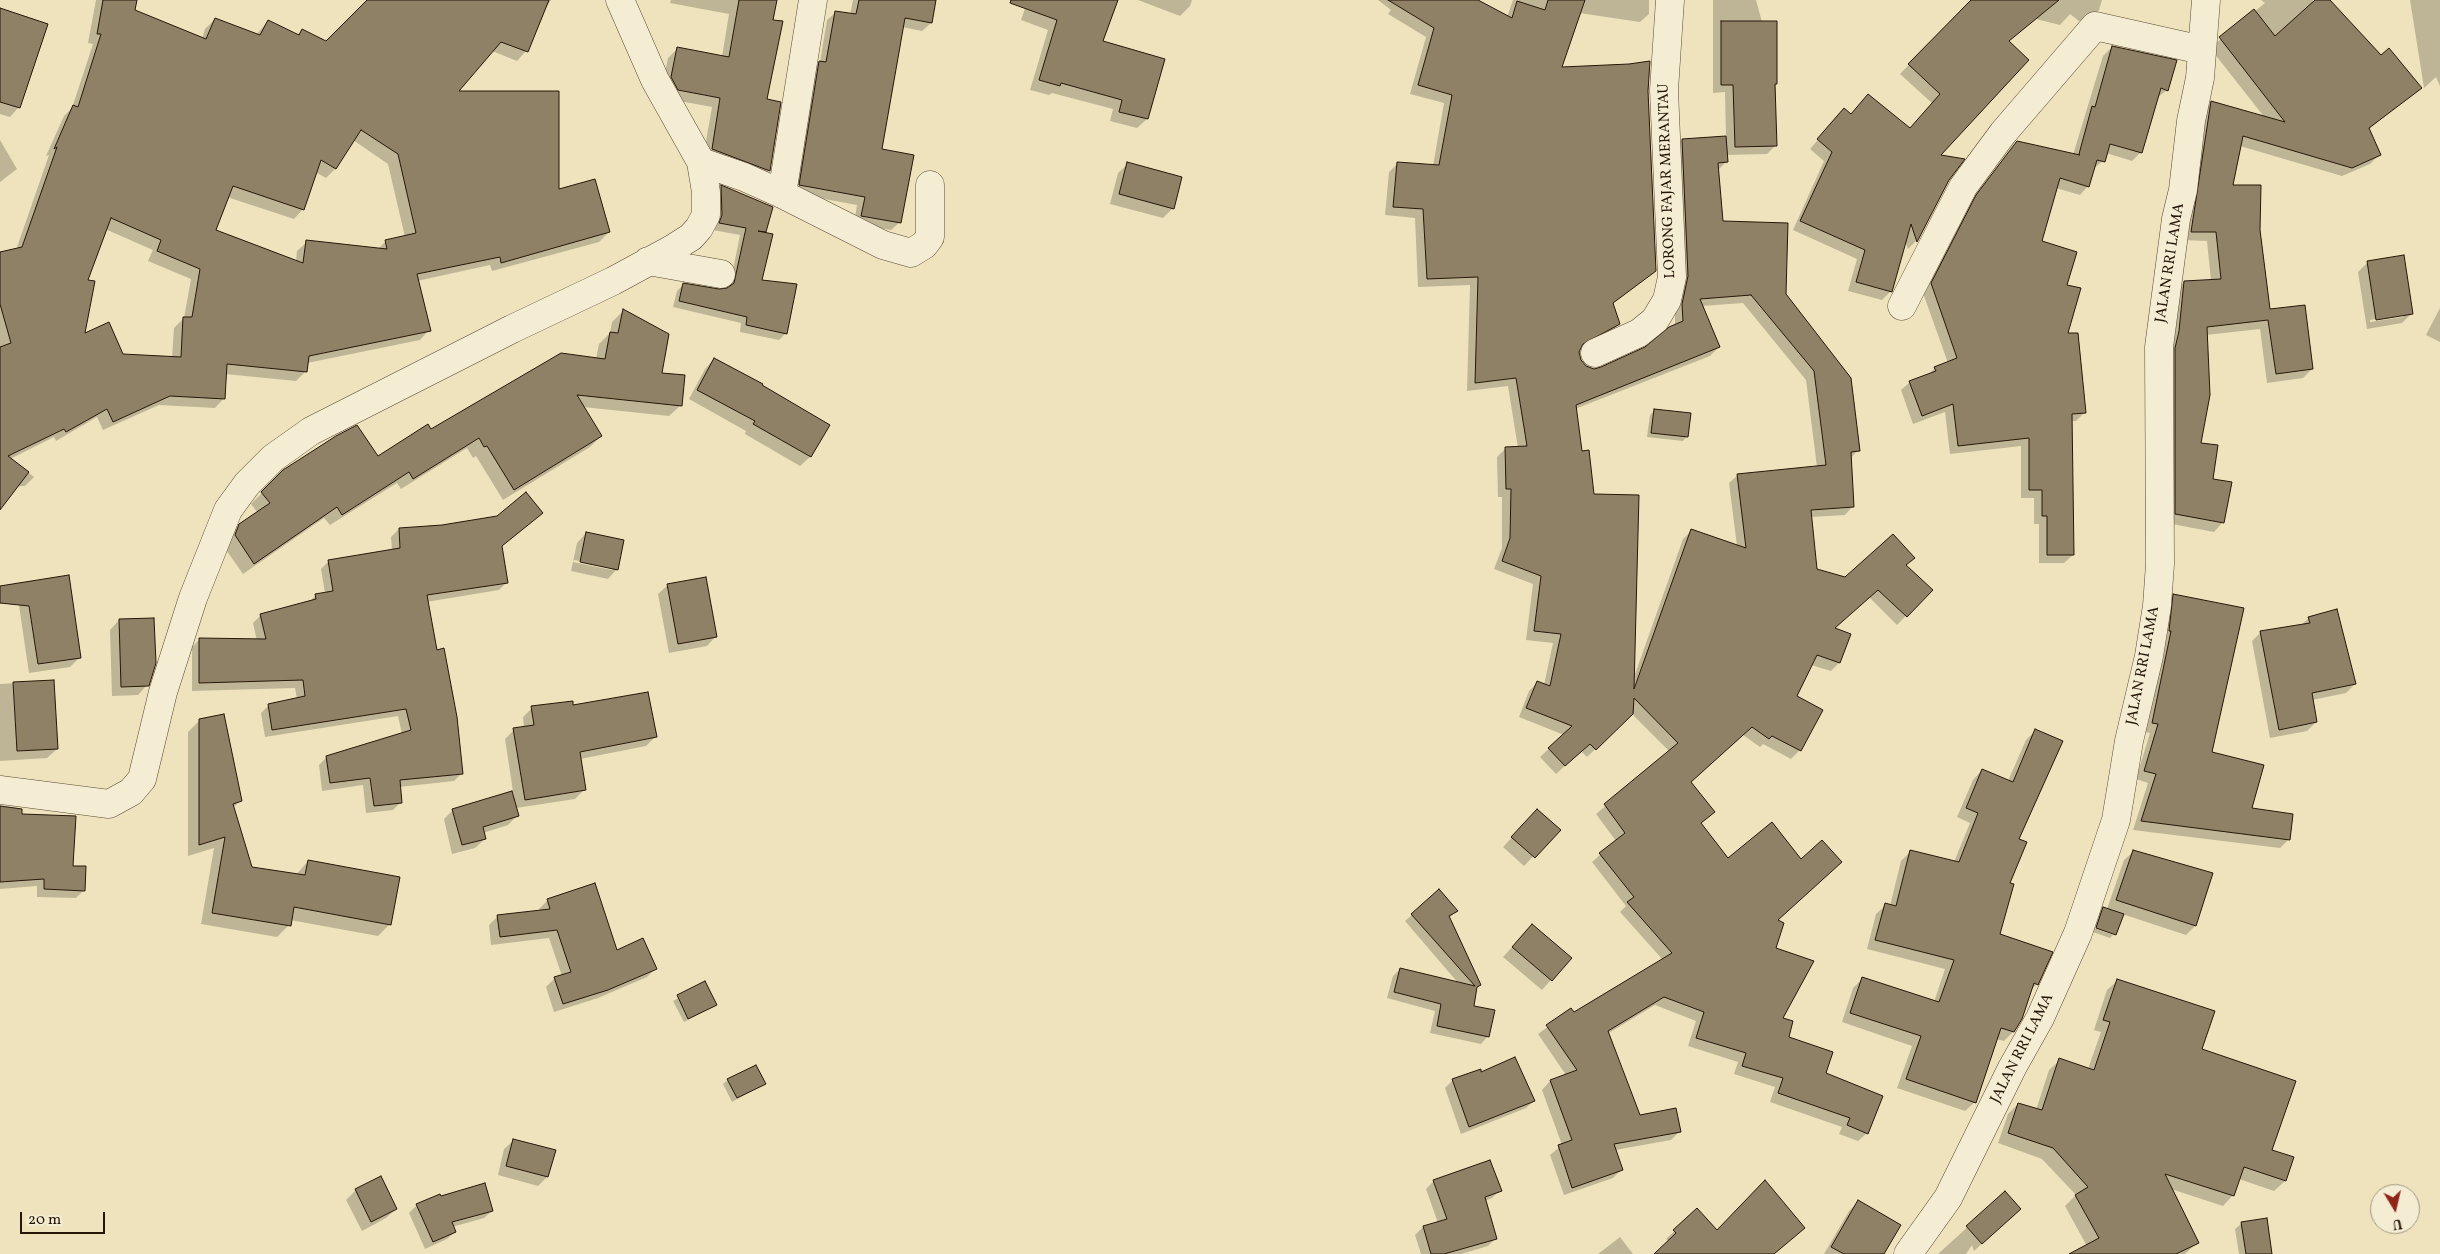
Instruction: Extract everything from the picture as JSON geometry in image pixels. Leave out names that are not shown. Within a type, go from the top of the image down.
[{"type":"street","points":[[0,790],[108,804],[131,792],[142,779],[164,692],[193,598],[228,510],[273,458],[311,431],[512,329],[613,281],[679,245],[699,228],[706,215],[706,192],[701,162],[655,80],[620,0]]},
{"type":"street","points":[[782,194],[813,0]]},
{"type":"street","name":"LORONG FAJAR MERANTAU","points":[[1595,353],[1639,333],[1655,320],[1667,300],[1672,277],[1664,90],[1670,0]]},
{"type":"street","name":"JALAN RRI LAMA","points":[[1908,1254],[1948,1198],[2012,1068],[2044,1010],[2078,933],[2116,820],[2129,741],[2149,656],[2156,606],[2160,564],[2159,347],[2176,219],[2183,190],[2191,121],[2200,78],[2206,0]]},
{"type":"street","points":[[1902,306],[1963,187],[2003,133],[2094,26],[2202,50]]},
{"type":"street","points":[[701,162],[744,177],[782,194],[883,245],[911,253],[924,246],[930,237],[930,185]]},
{"type":"street","points":[[648,261],[721,274]]},
{"type":"building","points":[[103,0],[137,0],[135,10],[206,39],[215,18],[260,35],[268,20],[299,35],[302,29],[326,41],[367,0],[549,0],[528,52],[501,42],[459,91],[559,91],[559,189],[595,179],[610,232],[501,263],[500,257],[417,274],[431,331],[309,356],[307,372],[227,364],[225,399],[170,396],[113,422],[107,409],[66,432],[64,429],[8,456],[29,472],[0,510],[0,347],[11,343],[0,304],[0,252],[22,247],[57,147],[54,149],[73,105],[78,107],[101,34],[97,34]],"holes":[[[361,130],[398,154],[416,233],[385,240],[387,249],[306,240],[303,263],[216,230],[233,186],[304,210],[321,160],[336,169]],[[111,218],[161,240],[157,251],[200,269],[192,317],[183,317],[181,357],[123,354],[109,322],[85,333],[95,281],[88,280]]]},
{"type":"building","points":[[739,0],[777,0],[773,20],[783,21],[767,99],[781,102],[770,171],[712,149],[720,98],[678,90],[671,77],[677,47],[729,57]]},
{"type":"building","points":[[859,0],[936,0],[932,23],[905,18],[882,149],[914,155],[901,223],[861,216],[865,197],[799,185],[819,61],[826,62],[835,11],[856,14]]},
{"type":"building","points":[[1011,0],[1118,0],[1103,41],[1165,59],[1148,119],[1119,112],[1122,100],[1061,83],[1060,86],[1039,80],[1057,20],[1010,3]]},
{"type":"building","points":[[1388,0],[1478,0],[1512,18],[1517,1],[1545,10],[1548,0],[1585,0],[1562,67],[1629,64],[1650,61],[1648,91],[1656,271],[1613,303],[1620,324],[1583,344],[1579,352],[1581,360],[1586,366],[1594,369],[1601,367],[1645,347],[1669,327],[1683,321],[1682,304],[1688,276],[1682,139],[1726,136],[1728,162],[1718,163],[1723,221],[1788,223],[1786,294],[1851,378],[1860,451],[1851,452],[1854,507],[1811,510],[1817,569],[1845,577],[1893,534],[1915,558],[1906,565],[1933,590],[1907,617],[1878,590],[1835,628],[1851,634],[1840,663],[1817,655],[1797,696],[1823,710],[1801,751],[1772,736],[1769,739],[1752,727],[1691,782],[1715,812],[1701,823],[1728,858],[1772,822],[1801,859],[1822,840],[1842,862],[1778,920],[1784,923],[1776,948],[1814,961],[1783,1018],[1793,1021],[1789,1037],[1833,1052],[1826,1073],[1883,1096],[1868,1134],[1847,1125],[1850,1118],[1778,1093],[1783,1078],[1742,1066],[1746,1053],[1696,1038],[1704,1012],[1664,997],[1608,1031],[1640,1115],[1676,1108],[1681,1132],[1614,1144],[1623,1170],[1572,1188],[1558,1145],[1572,1140],[1550,1080],[1577,1070],[1546,1025],[1571,1008],[1574,1012],[1672,953],[1627,902],[1634,897],[1599,853],[1625,833],[1604,804],[1678,743],[1634,698],[1633,714],[1596,750],[1590,744],[1565,766],[1548,748],[1572,726],[1526,708],[1537,681],[1550,686],[1561,634],[1534,631],[1541,576],[1502,561],[1510,538],[1511,489],[1506,489],[1505,447],[1527,446],[1516,378],[1475,383],[1478,277],[1427,279],[1423,209],[1393,207],[1397,162],[1439,165],[1452,95],[1418,85],[1434,28]],"holes":[[[1751,295],[1814,371],[1826,465],[1737,474],[1746,548],[1691,529],[1634,689],[1639,495],[1594,494],[1589,450],[1582,451],[1576,405],[1720,347],[1700,299]]]},
{"type":"building","points":[[1971,0],[2059,0],[2009,41],[2029,60],[1941,155],[1965,159],[1949,180],[1917,242],[1911,224],[1892,292],[1856,282],[1865,250],[1800,221],[1832,152],[1817,139],[1844,108],[1851,114],[1868,94],[1910,128],[1940,94],[1908,64]]},
{"type":"building","points":[[2315,0],[2330,0],[2381,55],[2389,48],[2422,88],[2369,128],[2381,155],[2352,168],[2243,136],[2233,185],[2261,185],[2260,230],[2270,309],[2305,305],[2313,369],[2276,374],[2268,320],[2207,327],[2210,395],[2201,443],[2218,445],[2213,479],[2232,482],[2224,523],[2175,514],[2175,348],[2179,331],[2184,281],[2221,279],[2216,232],[2191,232],[2211,101],[2285,122],[2219,37],[2254,9],[2275,36]]},
{"type":"building","points":[[0,8],[48,24],[20,108],[0,102]]},
{"type":"building","points":[[1721,21],[1777,21],[1777,84],[1775,84],[1777,146],[1735,147],[1733,85],[1721,85]]},
{"type":"building","points":[[2112,46],[2177,60],[2168,91],[2161,88],[2142,153],[2110,144],[2105,162],[2097,160],[2089,187],[2060,178],[2042,241],[2077,252],[2067,285],[2081,288],[2068,333],[2078,333],[2086,413],[2072,414],[2074,555],[2047,555],[2047,516],[2042,516],[2042,490],[2029,490],[2029,438],[1958,446],[1953,404],[1922,416],[1909,381],[1936,371],[1934,367],[1957,358],[1931,283],[1976,195],[2017,141],[2080,155],[2092,106],[2095,107]]},
{"type":"building","points":[[1127,162],[1182,177],[1174,209],[1119,194]]},
{"type":"building","points":[[721,185],[773,207],[766,232],[758,231],[773,234],[762,280],[797,284],[787,334],[746,325],[747,317],[679,301],[683,283],[719,289],[727,288],[734,283],[746,228],[719,223],[722,215]]},
{"type":"building","points":[[2404,255],[2413,314],[2376,320],[2367,261]]},
{"type":"building","points":[[623,309],[669,334],[662,373],[685,375],[682,406],[577,395],[602,436],[514,490],[487,446],[484,447],[479,438],[413,479],[409,472],[342,515],[337,507],[254,564],[235,535],[239,524],[270,503],[261,492],[283,470],[336,436],[357,425],[378,456],[428,424],[431,429],[561,353],[605,359],[610,332],[618,333]]},
{"type":"building","points":[[714,358],[763,384],[830,425],[811,457],[753,424],[755,421],[697,390]]},
{"type":"building","points":[[1654,409],[1691,413],[1688,437],[1651,433]]},
{"type":"building","points":[[526,492],[543,513],[502,546],[508,583],[427,595],[437,650],[444,648],[457,717],[463,774],[400,780],[402,803],[374,806],[370,778],[330,783],[326,756],[411,730],[406,709],[272,730],[268,704],[305,696],[303,680],[199,683],[199,638],[266,639],[260,614],[316,599],[315,594],[333,591],[328,560],[400,548],[399,528],[442,525],[497,516]]},
{"type":"building","points":[[586,532],[624,540],[618,570],[580,562]]},
{"type":"building","points":[[69,575],[81,658],[38,664],[29,606],[0,603],[0,586]]},
{"type":"building","points":[[706,577],[717,637],[678,644],[667,584]]},
{"type":"building","points":[[2173,594],[2244,608],[2212,752],[2264,765],[2252,808],[2293,814],[2290,840],[2141,821],[2156,774],[2144,771],[2158,724],[2152,723],[2171,631],[2169,631]]},
{"type":"building","points":[[2337,609],[2356,684],[2312,693],[2317,722],[2279,730],[2260,631],[2310,623],[2308,617]]},
{"type":"building","points":[[154,618],[156,663],[149,686],[121,687],[119,619]]},
{"type":"building","points":[[54,680],[58,749],[17,751],[13,682]]},
{"type":"building","points":[[648,692],[657,737],[580,752],[586,790],[525,800],[513,728],[534,725],[531,706],[573,701],[573,705]]},
{"type":"building","points":[[224,714],[242,801],[233,804],[252,867],[305,875],[308,860],[400,877],[391,925],[294,907],[291,926],[212,913],[225,837],[199,845],[199,719]]},
{"type":"building","points":[[2035,729],[2063,741],[2019,839],[2027,842],[2010,883],[2014,884],[2000,934],[2053,952],[2038,985],[2034,983],[2022,1019],[2014,1032],[2001,1028],[1976,1103],[1906,1079],[1921,1036],[1850,1013],[1862,977],[1939,1002],[1954,960],[1875,940],[1885,903],[1896,906],[1910,850],[1959,862],[1978,813],[1966,808],[1982,769],[2013,782]]},
{"type":"building","points":[[512,791],[519,816],[483,827],[486,839],[462,845],[452,809]]},
{"type":"building","points":[[0,806],[22,809],[22,814],[76,816],[73,866],[86,866],[85,891],[44,889],[44,879],[0,882]]},
{"type":"building","points":[[1537,809],[1561,830],[1535,858],[1511,837]]},
{"type":"building","points":[[2133,850],[2213,873],[2196,926],[2116,900]]},
{"type":"building","points":[[595,883],[617,950],[643,938],[657,969],[608,990],[563,1004],[554,977],[571,972],[557,930],[500,937],[497,915],[550,909],[547,899]]},
{"type":"building","points":[[1439,889],[1458,911],[1449,916],[1481,985],[1477,987],[1474,1006],[1495,1010],[1489,1037],[1437,1026],[1441,1004],[1394,992],[1400,968],[1475,986],[1411,914]]},
{"type":"building","points":[[2103,907],[2124,914],[2116,935],[2096,928]]},
{"type":"building","points":[[1532,924],[1572,958],[1552,981],[1512,947]]},
{"type":"building","points":[[2117,979],[2215,1011],[2202,1049],[2296,1081],[2272,1150],[2294,1157],[2286,1181],[2244,1167],[2234,1196],[2165,1174],[2199,1243],[2176,1254],[2069,1254],[2099,1238],[2075,1195],[2088,1187],[2053,1148],[2008,1133],[2018,1103],[2042,1110],[2059,1058],[2094,1070],[2110,1022],[2103,1020]]},
{"type":"building","points":[[705,981],[717,1005],[688,1019],[677,995]]},
{"type":"building","points":[[1515,1057],[1535,1101],[1469,1127],[1452,1079],[1481,1069],[1481,1072]]},
{"type":"building","points":[[756,1065],[766,1084],[737,1098],[727,1079]]},
{"type":"building","points":[[513,1139],[556,1150],[548,1177],[506,1166]]},
{"type":"building","points":[[1490,1160],[1502,1191],[1485,1197],[1497,1239],[1444,1254],[1431,1254],[1423,1226],[1447,1219],[1433,1180]]},
{"type":"building","points":[[381,1176],[397,1209],[371,1222],[355,1189]]},
{"type":"building","points":[[1765,1180],[1805,1228],[1774,1254],[1654,1254],[1676,1233],[1673,1230],[1697,1208],[1717,1230]]},
{"type":"building","points":[[485,1183],[493,1211],[452,1222],[456,1232],[433,1242],[416,1204],[440,1194],[441,1196]]},
{"type":"building","points":[[2005,1191],[2021,1209],[1982,1244],[1966,1226]]},
{"type":"building","points":[[1858,1200],[1901,1225],[1884,1254],[1844,1254],[1831,1247]]},
{"type":"building","points":[[2267,1218],[2272,1254],[2246,1254],[2241,1222]]}]
